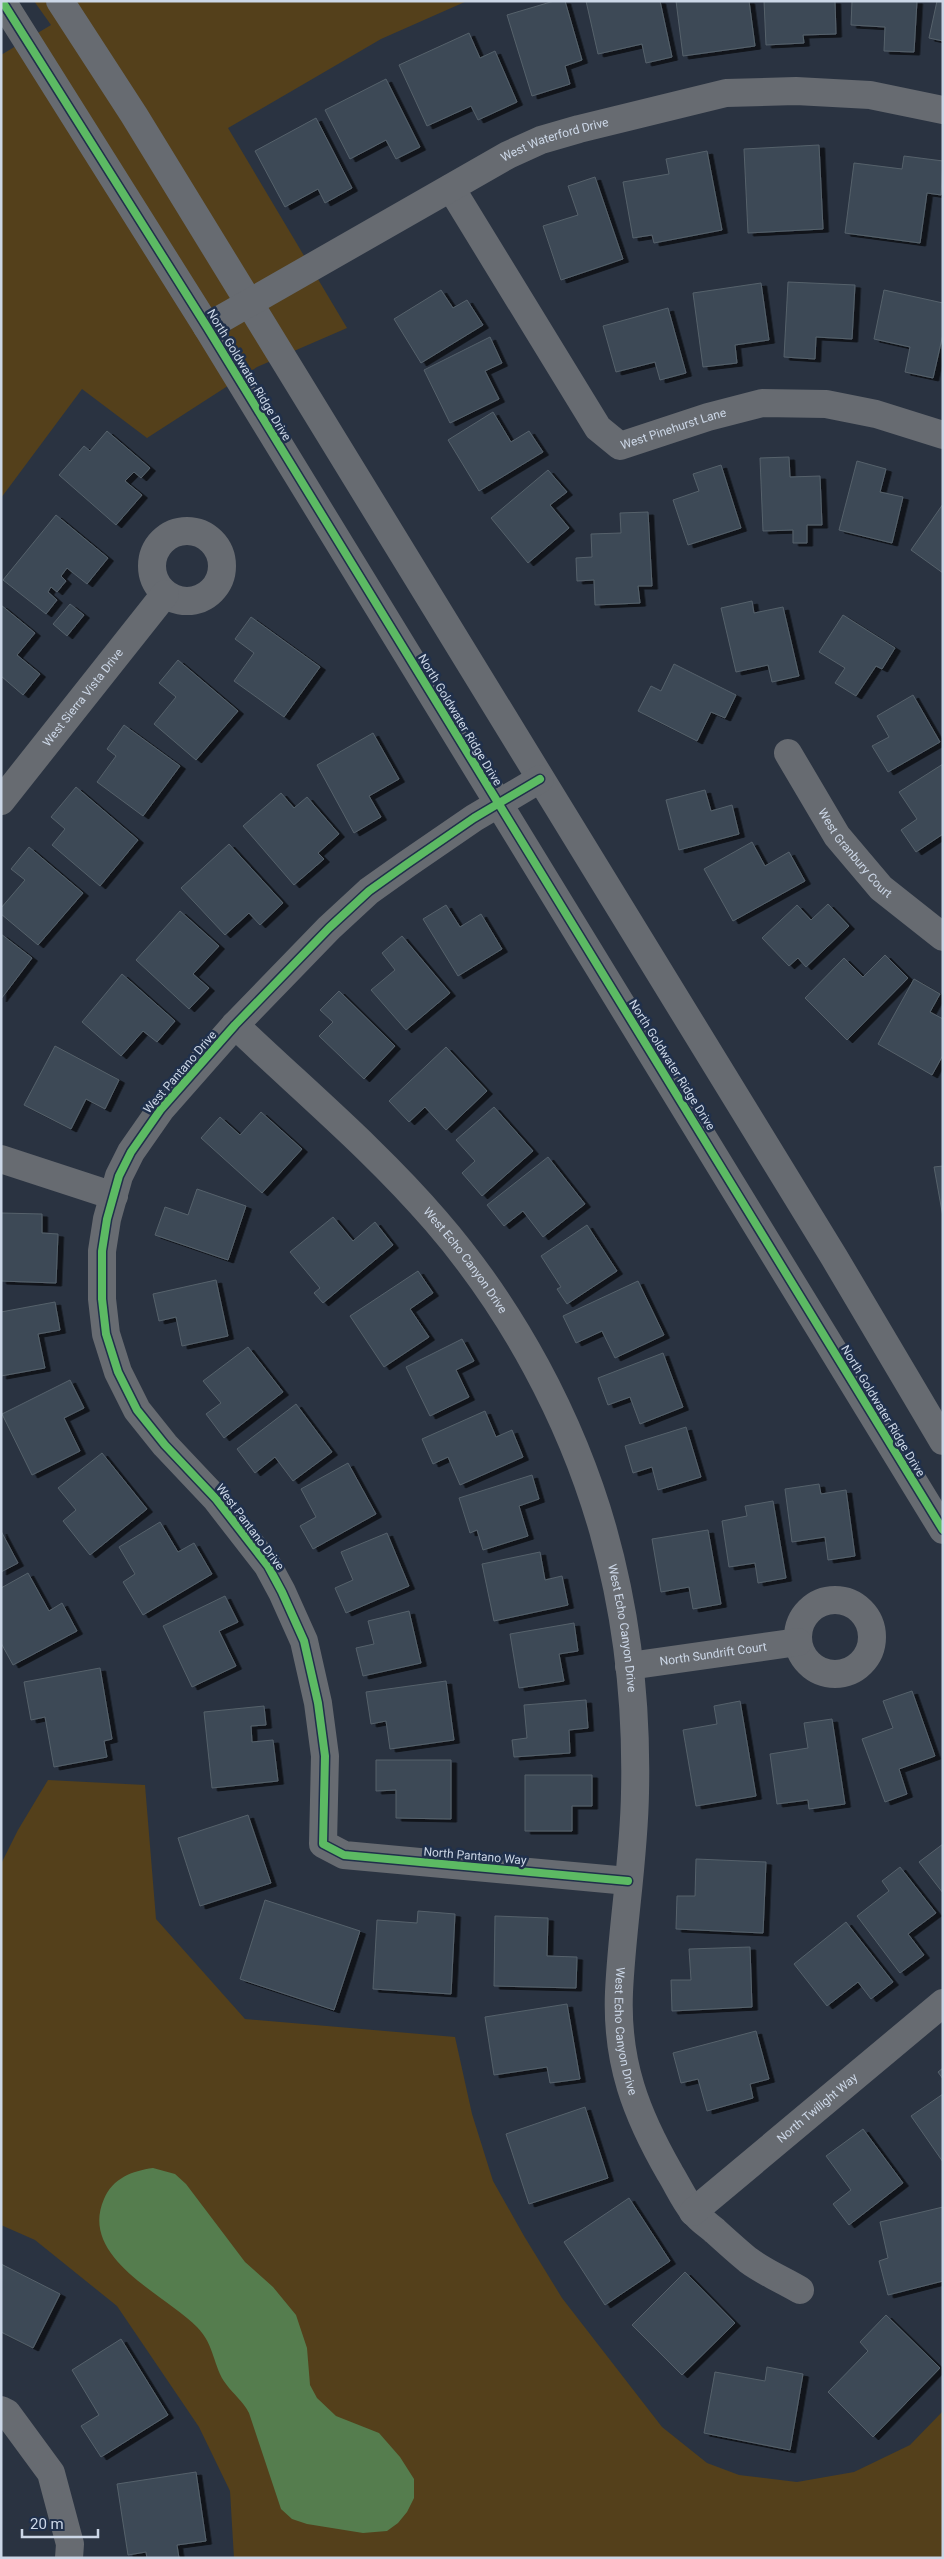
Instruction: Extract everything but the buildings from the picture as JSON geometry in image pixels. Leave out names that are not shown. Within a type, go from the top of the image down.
[{"type":"street","name":"North Goldwater Ridge Drive","points":[[2,1],[207,327],[943,1530]]},
{"type":"street","points":[[60,1],[134,115],[834,1257],[943,1441]]},
{"type":"street","name":"West Waterford Drive","points":[[207,327],[508,155],[542,140],[615,118],[726,93],[796,91],[870,95],[943,110]]},
{"type":"street","name":"West Pinehurst Lane","points":[[451,188],[598,428],[620,446],[708,417],[762,403],[826,404],[876,414],[943,435]]},
{"type":"street","name":"West Sierra Vista Drive","points":[[1,802],[165,594]]},
{"type":"street","name":"West Granbury Court","points":[[788,753],[837,836],[881,888],[943,937]]},
{"type":"street","name":"West Pantano Drive","points":[[323,1844],[326,1756],[318,1703],[304,1641],[286,1600],[268,1566],[216,1499],[165,1445],[137,1410],[118,1372],[106,1334],[102,1300],[102,1251],[119,1176],[131,1152],[160,1109],[235,1025],[329,928],[368,891],[497,803],[540,780]]},
{"type":"street","name":"West Echo Canyon Drive","points":[[235,1025],[388,1170],[436,1221],[480,1278],[520,1339],[560,1413],[584,1471],[603,1531],[619,1598],[629,1666],[636,1795],[619,1992],[620,2031],[624,2062],[637,2110],[654,2145],[693,2212],[751,2262],[800,2290]]},
{"type":"street","points":[[1,1159],[114,1196]]},
{"type":"street","name":"North Sundrift Court","points":[[629,1666],[798,1642]]},
{"type":"street","name":"North Pantano Way","points":[[323,1844],[344,1855],[628,1881]]},
{"type":"street","name":"North Twilight Way","points":[[693,2212],[943,2003]]},
{"type":"street","points":[[1,2410],[7,2413],[51,2473],[70,2544],[68,2558]]},
{"type":"shaded area","points":[[34,1],[467,1],[381,39],[228,128],[347,328],[257,367],[147,438],[82,389],[1,498],[1,55],[51,25]]},
{"type":"shaded area","points":[[48,1780],[145,1785],[156,1919],[245,2019],[455,2037],[472,2114],[493,2181],[524,2236],[562,2298],[662,2427],[707,2463],[739,2475],[797,2482],[854,2472],[910,2445],[943,2411],[943,2558],[234,2558],[230,2491],[199,2427],[117,2306],[35,2240],[1,2225],[1,1864],[18,1830]]},
{"type":"shaded area","points":[[153,2168],[175,2174],[186,2184],[245,2262],[273,2287],[296,2315],[307,2348],[310,2385],[317,2398],[336,2416],[379,2433],[400,2457],[414,2479],[414,2498],[407,2512],[398,2523],[387,2531],[363,2533],[307,2524],[292,2519],[281,2509],[249,2413],[222,2377],[211,2348],[203,2334],[183,2315],[129,2273],[114,2257],[103,2239],[99,2220],[104,2199],[112,2186],[124,2177],[138,2171]]},
{"type":"cycle path","points":[[2,1],[207,327],[943,1530]]},
{"type":"cycle path","points":[[540,779],[474,818],[369,891],[329,928],[235,1025],[161,1109],[131,1152],[119,1176],[107,1219],[102,1251],[102,1299],[106,1334],[118,1372],[137,1410],[165,1445],[216,1499],[268,1566],[304,1641],[318,1703],[325,1756],[323,1844],[344,1855],[628,1881]]}]
